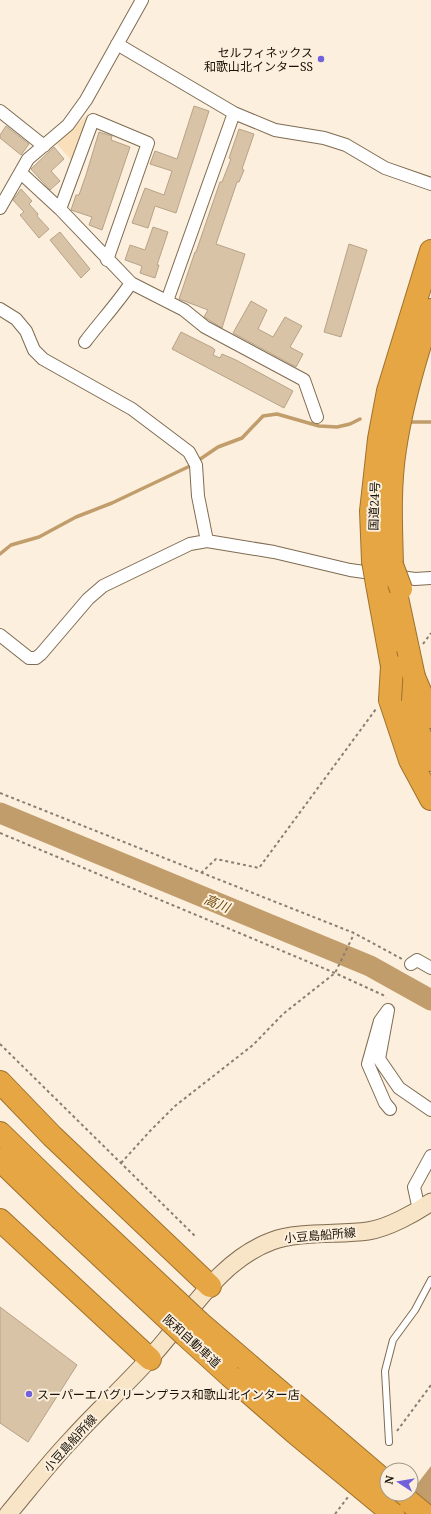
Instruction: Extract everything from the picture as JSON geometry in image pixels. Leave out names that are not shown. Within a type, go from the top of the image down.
[{"type":"highway","name":"国道24号","points":[[383,563],[371,511],[379,439],[388,390],[431,251]]},
{"type":"highway","name":"国道24号","points":[[383,563],[391,506],[395,449],[409,380],[431,310]]},
{"type":"highway","points":[[383,563],[391,587],[412,669],[431,760]]},
{"type":"highway","points":[[391,587],[392,666],[412,669]]},
{"type":"highway","points":[[412,669],[431,717]]},
{"type":"highway","points":[[412,669],[410,760],[431,799]]},
{"type":"highway","points":[[0,1082],[52,1136],[210,1286]]},
{"type":"highway","name":"阪和自動車道","points":[[0,1133],[67,1211],[192,1329],[230,1376],[294,1432],[393,1514]]},
{"type":"highway","name":"阪和自動車道","points":[[0,1160],[67,1211]]},
{"type":"highway","points":[[0,1220],[150,1358]]},
{"type":"highway","name":"阪和自動車道","points":[[192,1329],[249,1365],[379,1476]]},
{"type":"highway","points":[[410,1502],[424,1514]]},
{"type":"main road","name":"小豆島船所線","points":[[8,1514],[70,1440],[150,1358],[210,1286],[229,1266],[272,1240],[300,1236],[370,1231],[425,1206]]},
{"type":"street","points":[[0,208],[28,159],[68,125],[82,106],[142,0]]},
{"type":"street","points":[[117,44],[234,113],[275,130],[324,138],[346,145],[385,168],[431,184]]},
{"type":"street","points":[[0,111],[44,146]]},
{"type":"street","points":[[167,301],[234,113]]},
{"type":"street","points":[[60,209],[94,120],[148,143],[107,260]]},
{"type":"street","points":[[21,173],[60,209],[107,260],[131,283],[184,310],[205,328],[304,380],[317,417]]},
{"type":"street","points":[[86,342],[101,320],[114,308],[131,283]]},
{"type":"street","points":[[0,309],[16,319],[26,330],[34,350],[43,360],[132,409],[189,452],[195,463],[198,496],[207,541]]},
{"type":"street","points":[[0,635],[29,658],[36,658],[88,599],[103,586],[190,544],[207,541],[274,552],[350,570],[415,579],[431,578]]},
{"type":"street","points":[[412,964],[417,960],[431,968]]},
{"type":"street","points":[[388,1010],[380,1020],[368,1064],[385,1103],[390,1109]]},
{"type":"street","points":[[388,1010],[379,1059],[399,1088],[431,1110]]},
{"type":"street","points":[[425,1206],[414,1187],[431,1156]]},
{"type":"lane","points":[[389,1442],[385,1371],[393,1340],[415,1310],[431,1280]]},
{"type":"path","points":[[201,873],[216,859],[259,868],[412,669]]},
{"type":"path","points":[[0,793],[354,933],[412,964]]},
{"type":"path","points":[[0,833],[335,973],[383,995],[388,1000],[388,1010]]},
{"type":"path","points":[[121,1163],[175,1106],[253,1045],[283,1014],[335,973],[354,933]]},
{"type":"path","points":[[0,1044],[196,1237]]},
{"type":"shaded area","points":[[88,114],[72,161],[57,144]]},
{"type":"shaded area","points":[[431,1466],[431,1514],[394,1514],[403,1502],[419,1502],[419,1482]]},
{"type":"building","points":[[194,106],[209,111],[176,213],[155,206],[148,228],[132,223],[145,188],[164,195],[172,171],[150,164],[155,151],[177,159]]},
{"type":"building","points":[[6,126],[29,144],[21,155],[0,138],[0,135]]},
{"type":"building","points":[[239,129],[254,134],[242,169],[244,170],[239,182],[237,182],[216,244],[245,254],[222,328],[204,317],[208,310],[179,299],[220,182],[222,182],[231,159],[229,158]]},
{"type":"building","points":[[99,132],[112,136],[111,140],[130,147],[102,230],[89,225],[92,217],[71,210],[76,195],[79,195]]},
{"type":"building","points":[[54,147],[64,159],[51,171],[60,181],[50,190],[31,169]]},
{"type":"building","points":[[21,189],[32,201],[29,204],[38,214],[37,216],[49,229],[39,238],[20,215],[24,212],[13,200]]},
{"type":"building","points":[[153,227],[168,232],[157,265],[159,265],[155,278],[140,273],[142,266],[125,260],[130,245],[145,250]]},
{"type":"building","points":[[60,232],[90,269],[81,278],[50,240]]},
{"type":"building","points":[[349,244],[367,250],[341,337],[324,332]]},
{"type":"building","points":[[251,301],[267,310],[258,329],[273,337],[285,317],[302,326],[290,347],[303,354],[296,367],[233,333]]},
{"type":"building","points":[[181,332],[213,348],[215,350],[213,355],[220,358],[222,354],[236,360],[293,391],[284,408],[172,349]]},
{"type":"building","name":"スーパーエバグリーンプラス和歌山北インター店","points":[[0,1307],[77,1365],[28,1442],[0,1423]]},
{"type":"waterway","points":[[0,554],[11,545],[39,537],[76,517],[112,503],[190,466],[218,447],[242,438],[263,416],[277,414],[319,426],[337,427],[350,424],[360,419]]},
{"type":"waterway","points":[[409,422],[431,422]]},
{"type":"waterway","name":"高川","points":[[0,813],[370,966],[431,1000]]},
{"type":"place","name":"セルフィネックス 和歌山北インターSS","points":[[321,59]]},
{"type":"place","name":"スーパーエバグリーンプラス和歌山北インター店","points":[[29,1394]]}]
